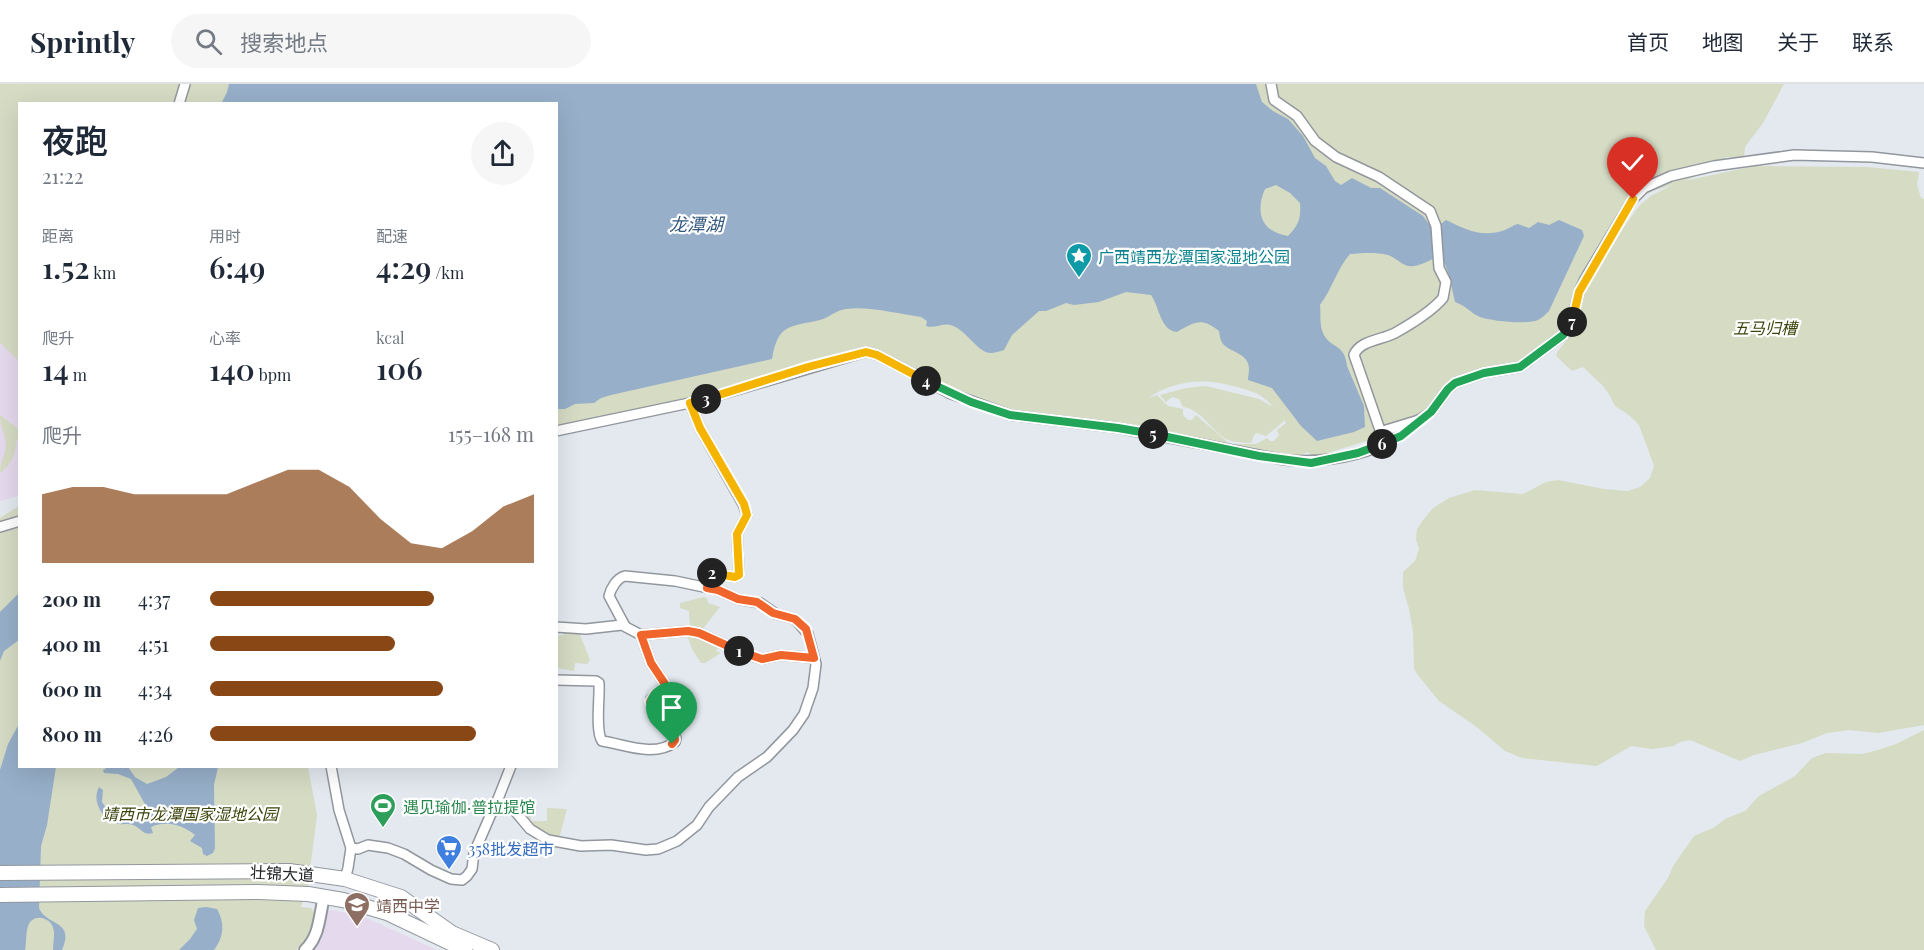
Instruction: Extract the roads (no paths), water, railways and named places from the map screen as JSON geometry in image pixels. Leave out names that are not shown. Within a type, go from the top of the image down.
[{"type":"main road","name":"壮锦大道","points":[[0,873],[289,871],[345,879],[401,897],[452,933],[492,950]]},
{"type":"main road","name":"壮锦大道","points":[[0,895],[277,892],[324,897],[387,913],[465,950]]},
{"type":"street","points":[[180,102],[185,84]]},
{"type":"street","points":[[1271,84],[1274,100],[1298,116],[1320,146],[1341,160],[1379,177],[1426,207],[1434,216],[1437,261],[1446,282],[1444,295],[1440,301],[1394,334],[1357,348],[1353,355],[1380,430],[1419,420]]},
{"type":"street","points":[[558,431],[690,403],[866,352],[877,355],[950,393],[1010,415],[1118,428],[1311,463],[1358,453],[1401,436],[1431,412],[1455,383],[1484,373],[1520,367],[1563,335],[1570,328],[1579,292],[1585,279],[1633,199],[1644,188],[1671,176],[1714,166],[1794,155],[1872,157],[1924,163]]},
{"type":"street","points":[[690,403],[700,428],[744,504],[747,515],[737,534],[739,575],[735,577],[712,573],[709,575],[707,588]]},
{"type":"street","points":[[0,527],[18,522]]},
{"type":"street","points":[[496,804],[503,801],[507,803],[544,839],[581,846],[611,845],[658,849],[669,845],[697,825],[709,807],[733,782],[765,759],[797,724],[806,708],[816,675],[814,658],[806,629],[795,619],[773,613],[757,602],[738,599],[718,590],[675,581],[623,576],[615,583],[609,596],[625,626],[641,635],[688,631],[699,633],[762,659],[781,655],[814,658]]},
{"type":"street","points":[[558,627],[586,629],[625,626]]},
{"type":"street","points":[[558,680],[599,683],[598,733],[602,741],[637,749],[669,746],[675,741],[674,734],[650,702],[665,684],[651,663],[641,635]]},
{"type":"street","points":[[331,768],[339,810],[351,848],[345,879]]},
{"type":"street","points":[[351,848],[358,849],[368,845],[388,848],[451,879],[462,880],[472,869],[478,843],[510,768]]},
{"type":"street","points":[[305,950],[314,940],[317,932],[324,897]]},
{"type":"water","name":"龙潭湖","points":[[229,84],[1256,84],[1262,102],[1288,119],[1303,136],[1315,158],[1326,166],[1335,181],[1341,185],[1352,178],[1371,188],[1380,188],[1423,216],[1431,227],[1437,227],[1446,220],[1468,230],[1489,233],[1505,230],[1518,224],[1529,228],[1538,222],[1549,225],[1559,220],[1582,230],[1584,236],[1549,311],[1538,320],[1526,322],[1500,321],[1480,317],[1455,302],[1443,259],[1437,257],[1420,265],[1410,266],[1388,255],[1350,254],[1320,305],[1321,324],[1322,332],[1327,339],[1344,354],[1364,406],[1365,427],[1317,441],[1301,426],[1272,388],[1248,380],[1249,369],[1246,360],[1224,345],[1219,331],[1198,322],[1177,332],[1171,330],[1164,323],[1151,295],[1126,292],[1099,302],[1074,305],[1066,303],[1046,311],[1039,311],[1012,335],[1004,350],[992,353],[980,349],[961,330],[950,325],[929,327],[926,326],[927,321],[921,317],[855,308],[842,310],[820,320],[787,329],[778,339],[772,359],[611,395],[594,403],[575,404],[565,409],[558,409],[558,102],[222,102]],"holes":[[[1276,185],[1290,193],[1300,203],[1297,225],[1288,236],[1272,230],[1263,220],[1261,205],[1265,189]]]},
{"type":"water","points":[[18,594],[18,641],[4,651],[0,661],[0,612]]},
{"type":"water","points":[[18,726],[18,768],[56,768],[47,825],[41,846],[39,908],[43,914],[63,928],[65,940],[62,950],[53,950],[54,936],[51,923],[42,918],[36,918],[28,925],[25,950],[0,950],[0,770],[8,744]]},
{"type":"water","points":[[129,768],[135,777],[147,784],[166,777],[178,768],[218,768],[214,785],[215,848],[213,853],[207,856],[203,854],[202,848],[190,841],[195,835],[180,826],[157,825],[151,827],[153,833],[144,833],[133,825],[119,824],[108,819],[98,804],[99,787],[103,790],[102,802],[106,808],[140,822],[144,822],[149,816],[131,779],[118,774],[104,773],[103,770]]},
{"type":"water","points":[[198,908],[217,909],[221,919],[221,935],[214,950],[179,950],[197,929],[194,920]]},
{"type":"place","name":"广西靖西龙潭国家湿地公园","points":[[1079,279]]},
{"type":"place","name":"遇见瑜伽·普拉提馆","points":[[383,829]]},
{"type":"place","name":"358批发超市","points":[[449,871]]},
{"type":"place","name":"靖西中学","points":[[357,928]]},
{"type":"park label","name":"五马归槽","points":[[1765,327]]},
{"type":"park label","name":"靖西市龙潭国家湿地公园","points":[[190,813]]}]
